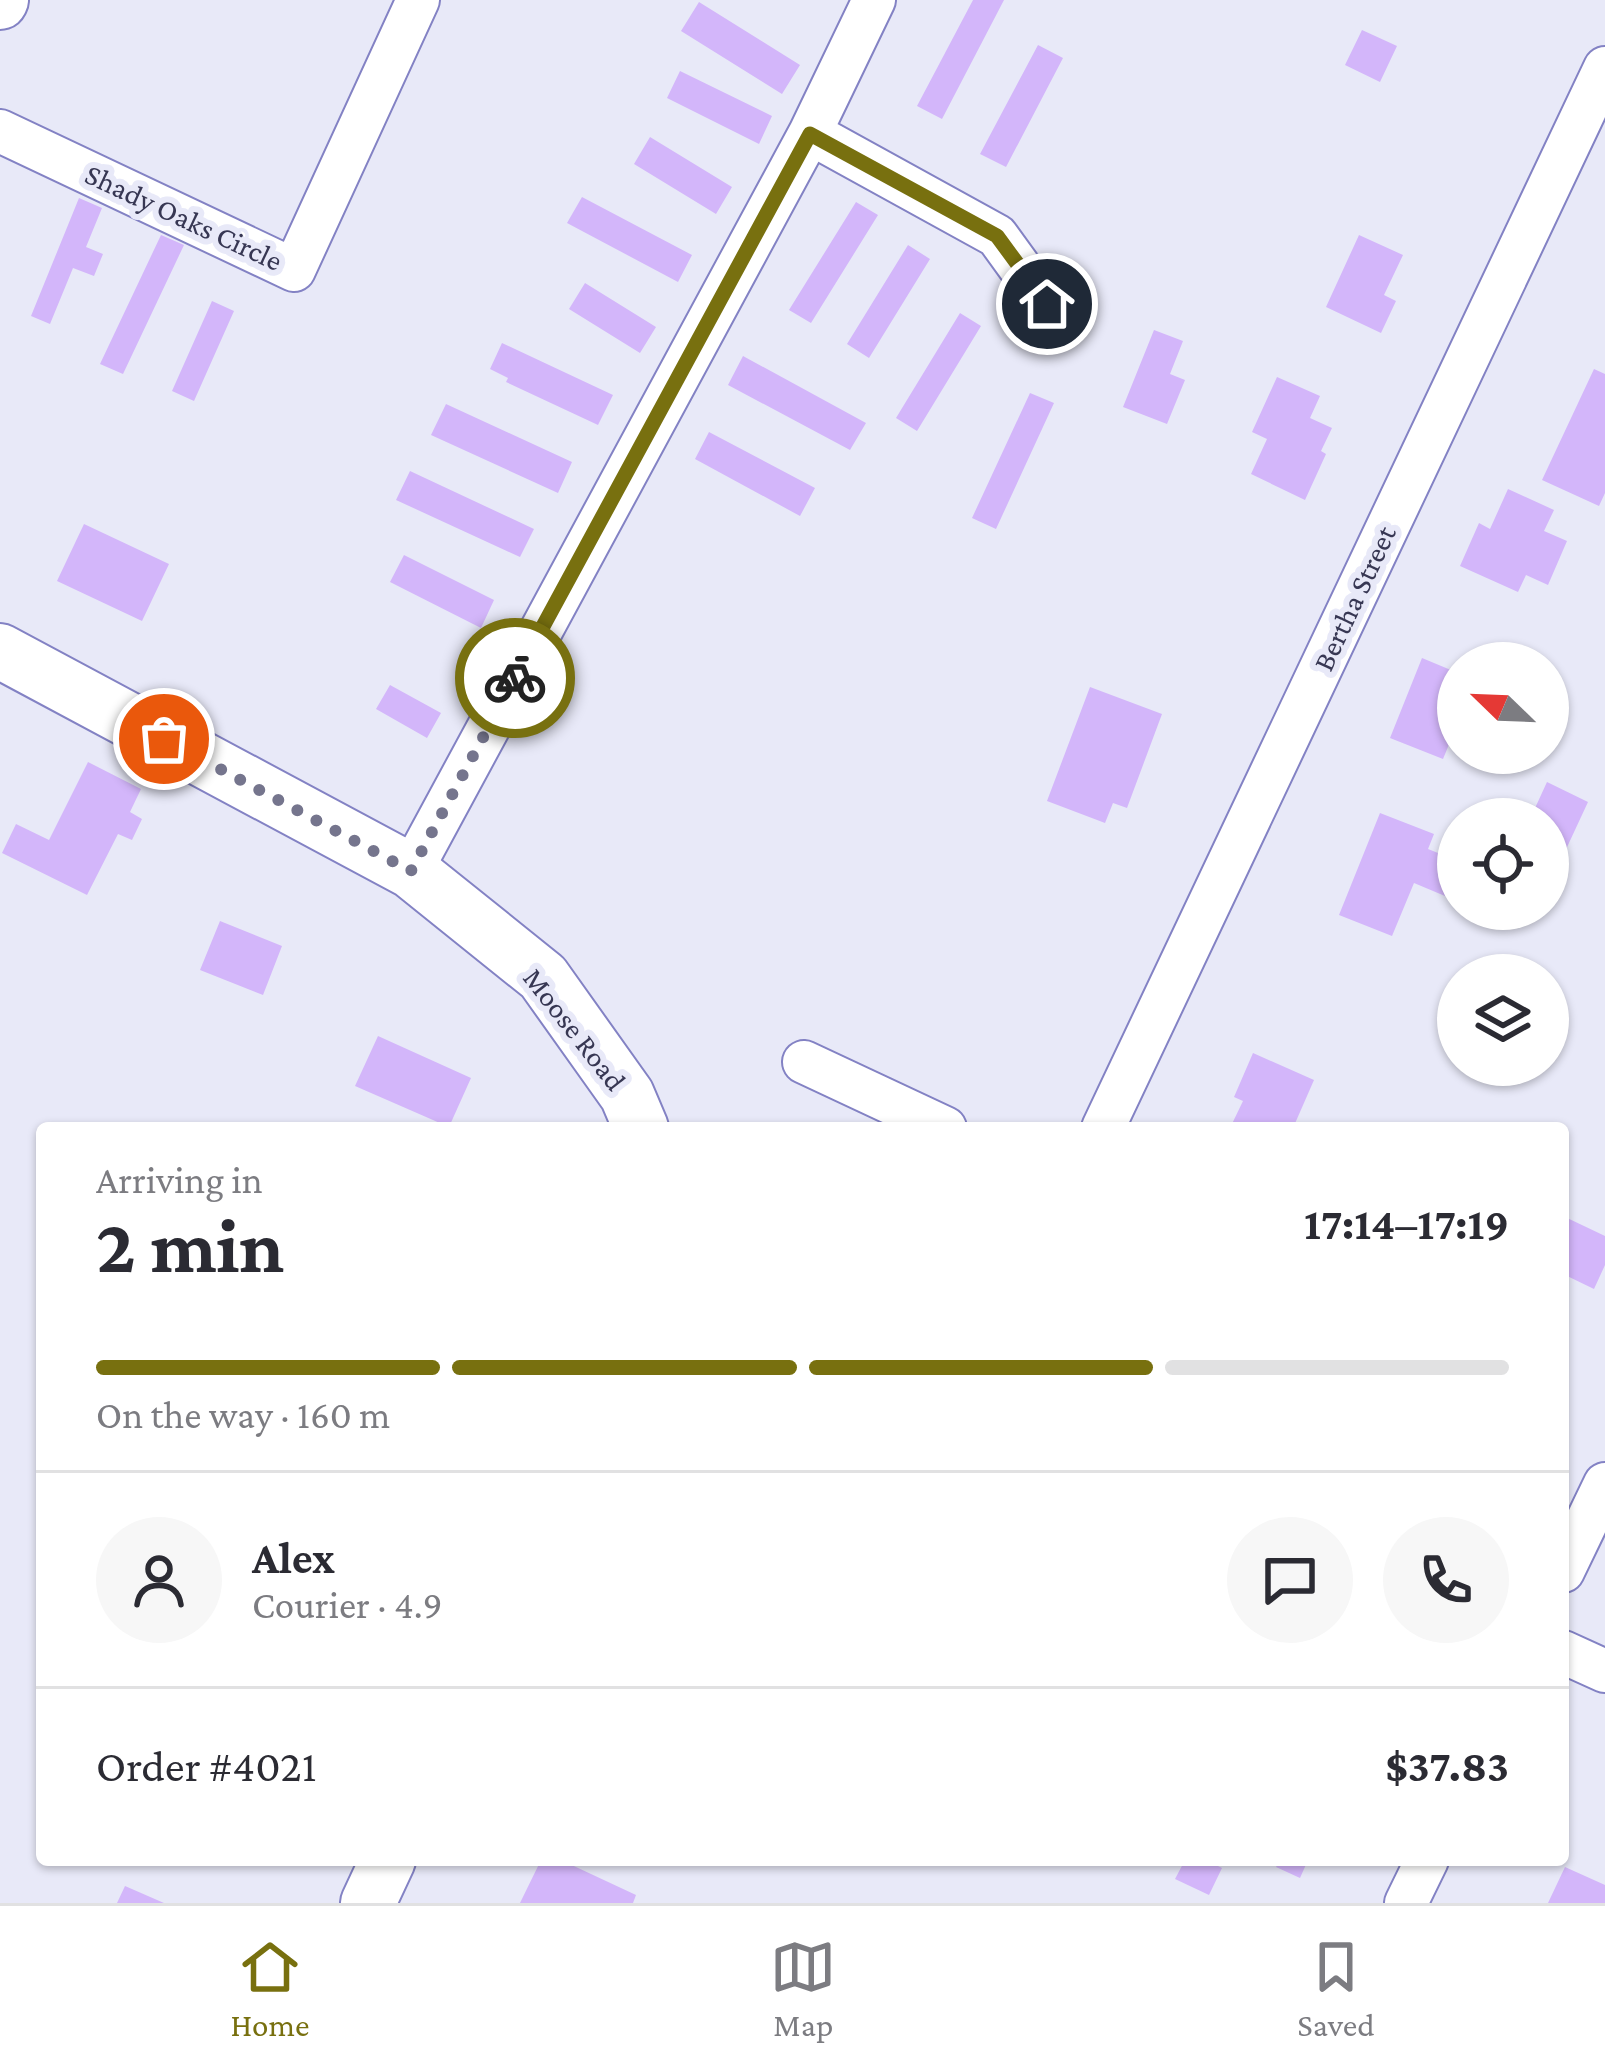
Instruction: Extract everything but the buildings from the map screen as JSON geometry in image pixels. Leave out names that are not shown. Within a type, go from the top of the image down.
[{"type":"street","name":"Shady Oaks Circle","points":[[0,130],[294,270],[418,0]]},
{"type":"street","points":[[411,871],[810,134],[874,0]]},
{"type":"street","name":"Bertha Street","points":[[1106,1122],[1605,68]]},
{"type":"street","points":[[810,134],[997,236],[1047,304]]},
{"type":"street","name":"Moose Road","points":[[0,651],[411,871],[543,977],[627,1095],[638,1122]]},
{"type":"street","points":[[804,1062],[932,1122]]},
{"type":"street","points":[[1569,1559],[1605,1484]]},
{"type":"street","points":[[1569,1655],[1605,1671]]},
{"type":"street","points":[[368,1903],[385,1866]]},
{"type":"street","points":[[1406,1903],[1424,1866]]},
{"type":"way so far","points":[[164,739],[411,871],[515,678]]},
{"type":"route","points":[[515,678],[810,134],[997,236],[1047,304]]}]
